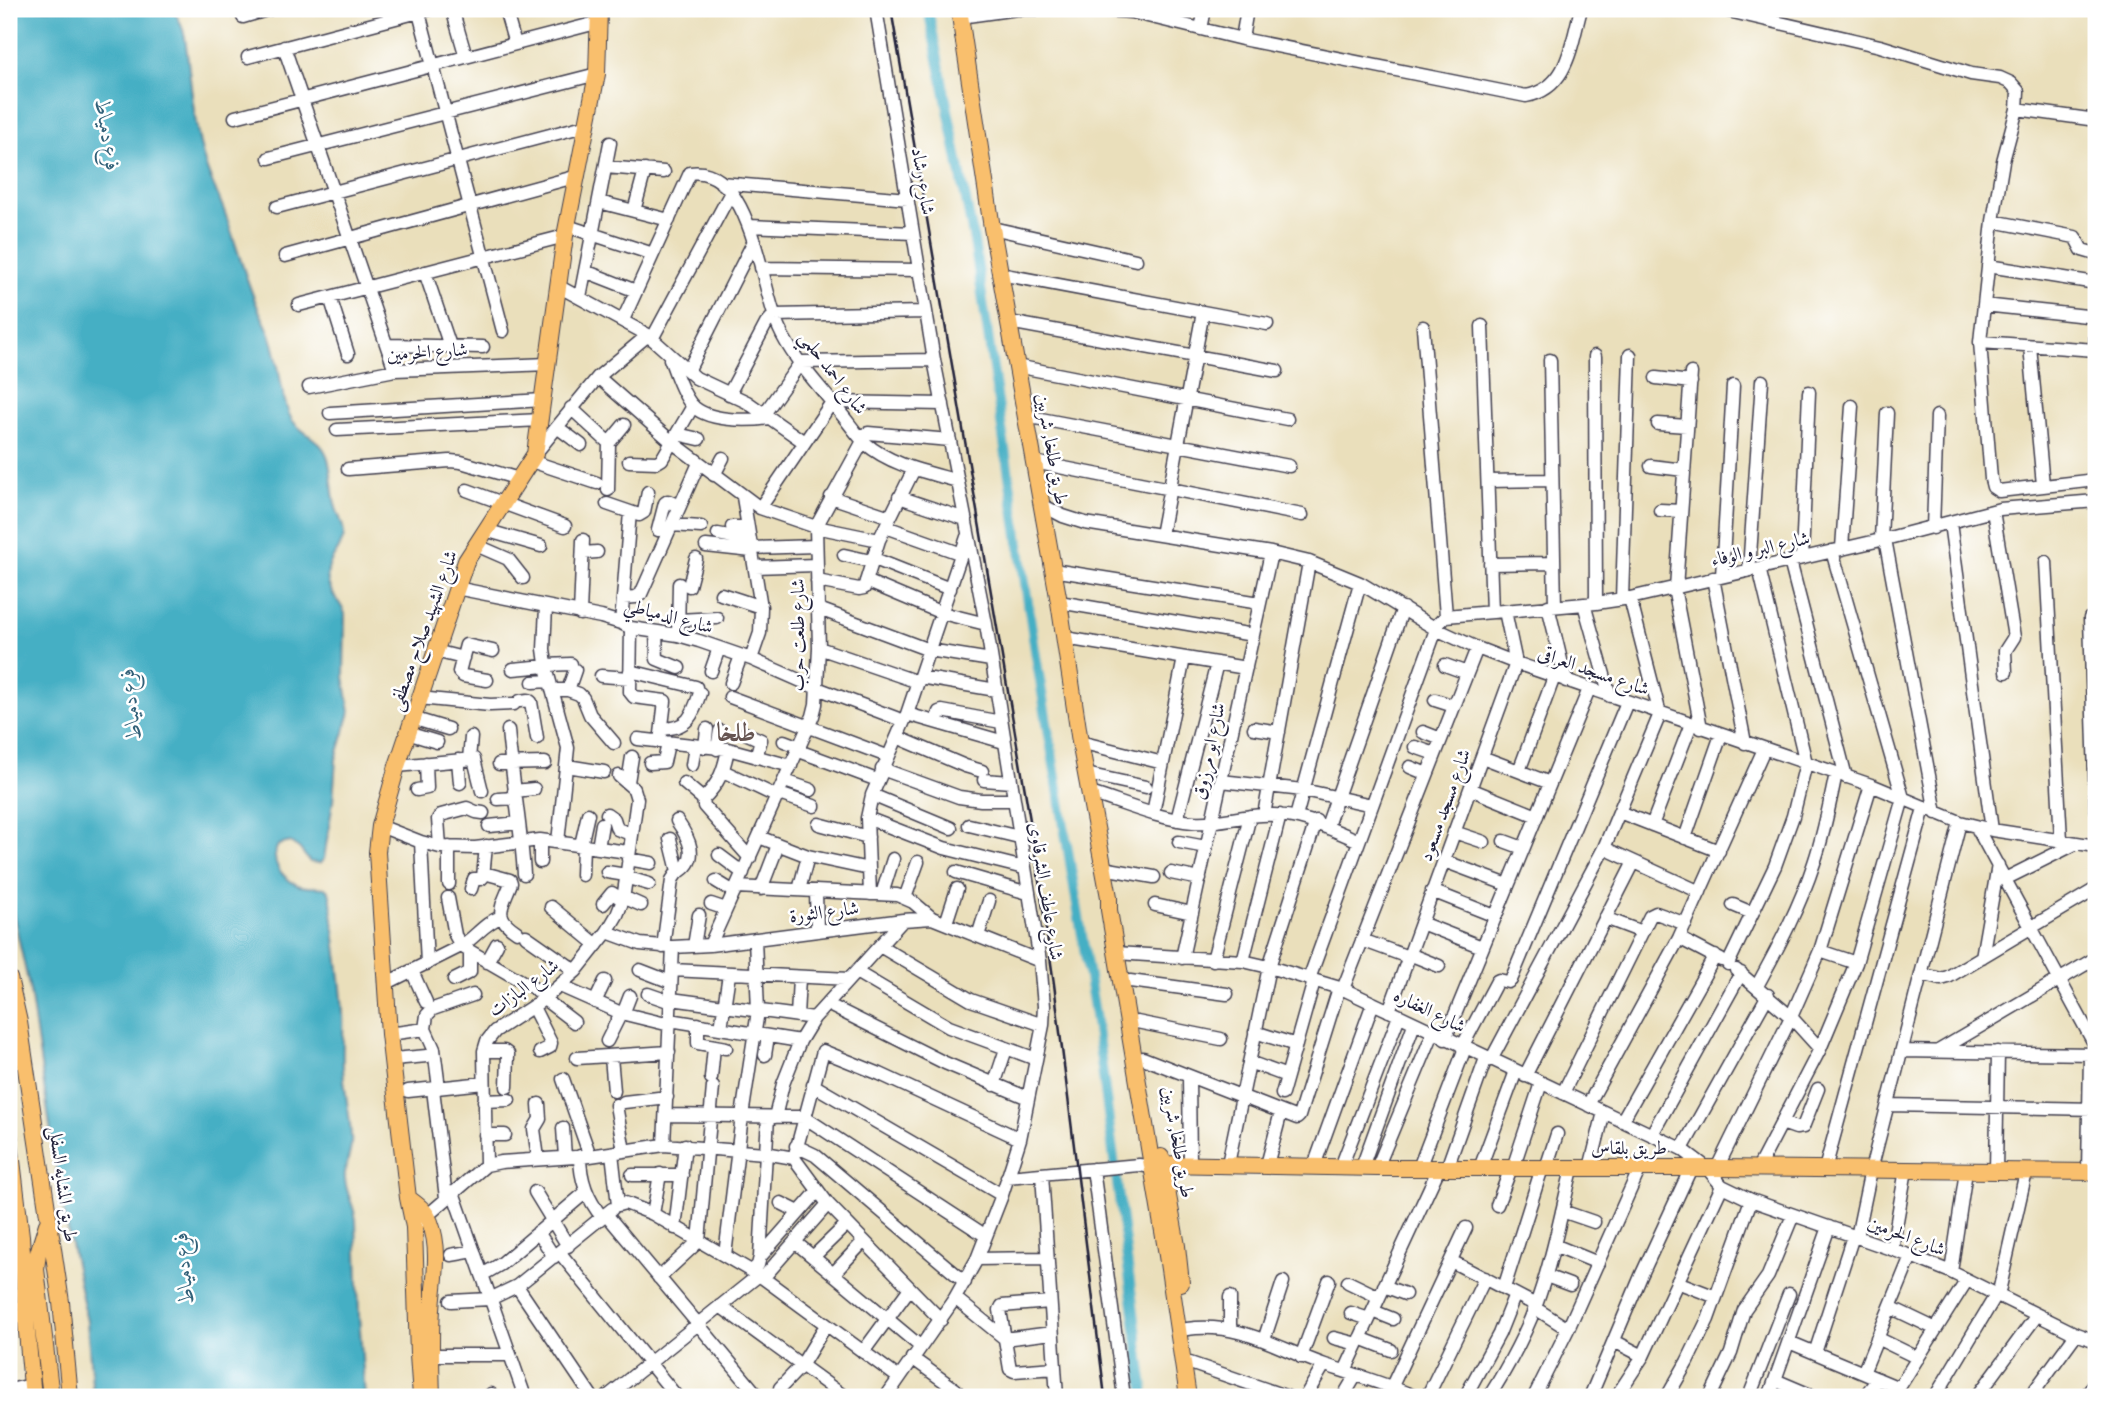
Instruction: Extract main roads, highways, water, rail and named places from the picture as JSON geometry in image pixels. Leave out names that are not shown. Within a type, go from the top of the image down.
[{"type":"main road","name":"طريق طلخا, شربين","points":[[959,13],[992,228],[1059,601],[1080,742],[1109,897],[1114,909],[1155,1161],[1187,1329],[1194,1397]]},
{"type":"main road","name":"شارع الشهيد صلاح مصطفى","points":[[421,1397],[414,1227],[408,1198],[385,984],[377,852],[380,827],[397,766],[466,561],[533,458],[541,420],[566,231],[597,74],[599,16]]},
{"type":"main road","name":"طريق طلخا, شربين","points":[[1121,954],[1130,981],[1143,1058],[1155,1161]]},
{"type":"main road","name":"طريق المشايه السفلى","points":[[9,978],[21,1035],[61,1302],[70,1397]]},
{"type":"main road","points":[[9,1135],[15,1237],[33,1391]]},
{"type":"main road","name":"طريق بلقاس","points":[[1155,1161],[1370,1168],[1758,1168],[2092,1172]]},
{"type":"main road","points":[[408,1198],[427,1216],[435,1247],[430,1355],[432,1397]]},
{"type":"main road","points":[[48,1222],[36,1269],[51,1397]]},
{"type":"main road","name":"طريق طلخا, شربين","points":[[1171,1247],[1175,1310],[1188,1397]]},
{"type":"main road","points":[[1175,1310],[1178,1397]]},
{"type":"water","name":"فرع دمياط","points":[[9,9],[172,9],[185,38],[195,117],[205,163],[253,296],[271,337],[289,414],[297,426],[320,444],[329,462],[334,502],[344,534],[327,574],[331,591],[345,614],[344,677],[350,712],[336,759],[324,859],[320,863],[310,862],[299,848],[290,842],[278,845],[275,857],[278,868],[291,882],[304,887],[325,888],[331,900],[342,999],[343,1067],[351,1137],[345,1179],[356,1220],[365,1397],[93,1397],[87,1321],[59,1187],[30,991],[9,894],[9,587],[16,539],[9,383]]},
{"type":"waterway","points":[[928,9],[974,241],[1035,650],[1095,1014],[1145,1397]]},
{"type":"railway","points":[[891,9],[1031,826],[1054,984],[1105,1397]]},
{"type":"district","name":"طلخا","points":[[736,732]]}]
